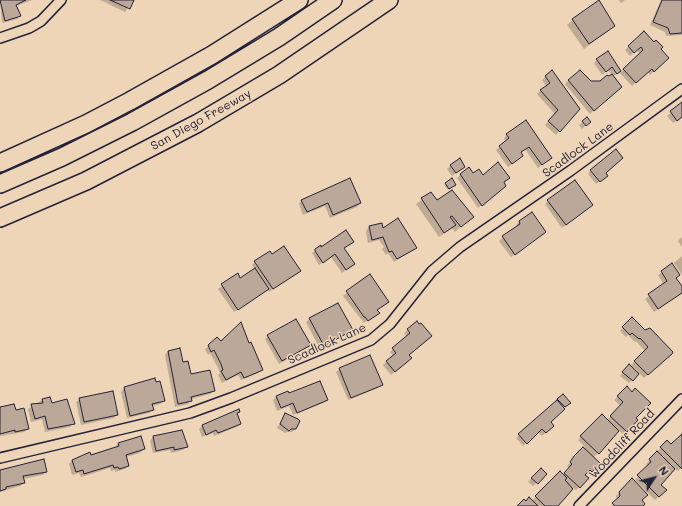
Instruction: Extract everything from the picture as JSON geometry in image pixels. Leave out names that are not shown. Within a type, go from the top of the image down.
[{"type":"highway","points":[[0,163],[86,124],[130,101],[218,52],[299,0]]},
{"type":"highway","points":[[0,184],[62,157],[132,122],[272,41],[333,0]]},
{"type":"highway","name":"San Diego Freeway","points":[[0,218],[86,181],[198,123],[279,75],[389,0]]},
{"type":"street","points":[[0,38],[29,28],[41,21],[61,0]]},
{"type":"street","name":"Scadlock Lane","points":[[0,458],[190,413],[231,398],[371,340],[390,324],[432,271],[460,247],[570,171],[682,89]]},
{"type":"street","name":"Woodcliff Road","points":[[579,506],[682,399]]},
{"type":"building","points":[[0,0],[26,0],[16,5],[21,16],[5,21]]},
{"type":"building","points":[[110,0],[134,0],[130,9]]},
{"type":"building","points":[[599,0],[615,26],[589,44],[572,19]]},
{"type":"building","points":[[662,0],[682,0],[682,33],[670,34],[668,28],[653,22]]},
{"type":"building","points":[[644,31],[654,42],[656,40],[663,47],[661,49],[669,58],[654,72],[652,69],[636,83],[623,69],[643,50],[641,47],[634,53],[628,46]]},
{"type":"building","points":[[608,51],[621,71],[617,74],[612,67],[606,72],[596,59]]},
{"type":"building","points":[[552,70],[580,109],[560,132],[548,121],[558,110],[540,90],[550,83],[545,76]]},
{"type":"building","points":[[580,70],[591,81],[600,81],[607,75],[609,76],[612,74],[622,87],[594,111],[568,80]]},
{"type":"building","points":[[682,102],[682,117],[677,121],[670,111]]},
{"type":"building","points":[[587,117],[591,122],[586,126],[582,121]]},
{"type":"building","points":[[526,120],[552,158],[542,165],[529,147],[521,152],[523,156],[512,164],[499,146],[509,138],[506,134]]},
{"type":"building","points":[[616,149],[623,158],[606,173],[608,176],[600,182],[590,170]]},
{"type":"building","points":[[460,158],[465,167],[456,173],[450,165]]},
{"type":"building","points":[[498,162],[510,178],[504,182],[506,186],[482,206],[460,174],[469,167],[473,173],[479,169],[483,175]]},
{"type":"building","points":[[350,178],[361,203],[333,215],[328,203],[307,212],[301,200]]},
{"type":"building","points":[[452,178],[456,185],[449,189],[445,183]]},
{"type":"building","points":[[575,180],[593,205],[566,225],[547,200]]},
{"type":"building","points":[[452,190],[474,217],[461,227],[452,216],[450,217],[456,225],[444,233],[421,198],[431,192],[437,200]]},
{"type":"building","points":[[532,212],[546,232],[515,255],[502,236],[520,224],[519,221]]},
{"type":"building","points":[[398,218],[417,248],[397,259],[392,251],[389,252],[383,237],[372,240],[369,226],[382,223],[383,228]]},
{"type":"building","points":[[346,230],[354,242],[344,248],[355,264],[346,270],[335,254],[323,263],[315,249],[321,245],[321,247]]},
{"type":"building","points":[[284,246],[301,271],[273,289],[254,261],[270,251],[272,254]]},
{"type":"building","points":[[672,263],[680,275],[676,278],[682,286],[682,293],[658,309],[648,294],[667,281],[661,271]]},
{"type":"building","points":[[255,268],[269,289],[238,310],[221,284],[238,273],[240,278]]},
{"type":"building","points":[[370,274],[389,302],[377,310],[380,313],[368,321],[346,291]]},
{"type":"building","points":[[338,303],[353,330],[324,346],[309,318]]},
{"type":"building","points":[[632,317],[645,330],[650,328],[673,352],[648,375],[634,361],[648,347],[640,338],[639,339],[632,333],[630,335],[622,327]]},
{"type":"building","points":[[296,319],[311,345],[282,361],[267,335]]},
{"type":"building","points":[[417,321],[419,324],[421,323],[432,336],[409,355],[412,358],[395,372],[386,361],[396,353],[392,348],[410,333],[407,329]]},
{"type":"building","points":[[241,322],[249,343],[251,342],[263,370],[244,378],[241,372],[226,380],[221,371],[223,370],[221,364],[214,350],[211,352],[208,345],[217,337],[221,341]]},
{"type":"building","points":[[180,348],[183,362],[188,361],[191,374],[210,370],[215,391],[191,397],[192,401],[178,404],[168,351]]},
{"type":"building","points":[[370,355],[383,385],[351,398],[339,368]]},
{"type":"building","points":[[629,364],[639,374],[633,381],[622,372]]},
{"type":"building","points":[[155,378],[156,382],[160,381],[165,401],[152,404],[154,410],[130,416],[124,387]]},
{"type":"building","points":[[320,381],[328,400],[297,413],[293,403],[281,408],[276,396],[288,391],[289,393]]},
{"type":"building","points":[[627,386],[632,392],[635,388],[651,403],[636,418],[638,420],[627,432],[610,416],[623,402],[617,396]]},
{"type":"building","points":[[113,391],[118,415],[84,422],[79,398]]},
{"type":"building","points":[[563,394],[571,403],[565,407],[557,399]]},
{"type":"building","points":[[50,397],[52,403],[67,399],[75,424],[48,429],[45,416],[35,419],[31,404],[43,403],[42,399]]},
{"type":"building","points":[[557,400],[565,409],[551,422],[554,426],[546,433],[542,429],[527,444],[518,434]]},
{"type":"building","points":[[14,404],[16,410],[24,408],[29,429],[15,432],[15,430],[0,434],[0,407]]},
{"type":"building","points":[[239,409],[240,412],[237,413],[241,424],[218,433],[216,430],[206,435],[202,425]]},
{"type":"building","points":[[285,413],[300,421],[296,429],[291,429],[289,431],[280,424]]},
{"type":"building","points":[[602,414],[619,431],[599,454],[580,436]]},
{"type":"building","points":[[182,430],[188,447],[174,450],[174,447],[156,451],[153,436]]},
{"type":"building","points":[[682,434],[682,469],[660,447],[667,440],[671,444]]},
{"type":"building","points":[[141,436],[145,449],[126,455],[129,466],[119,469],[118,467],[114,468],[113,465],[84,474],[83,470],[76,472],[72,460],[90,452],[91,455],[119,446],[118,443]]},
{"type":"building","points":[[583,447],[600,463],[592,472],[590,470],[585,475],[589,478],[580,488],[564,473],[572,464],[570,462],[574,456]]},
{"type":"building","points":[[657,451],[675,469],[661,485],[667,490],[659,497],[637,475],[651,462],[649,459]]},
{"type":"building","points":[[44,459],[47,472],[23,476],[25,483],[6,487],[6,489],[0,491],[0,470]]},
{"type":"building","points":[[541,468],[547,474],[538,484],[531,478]]},
{"type":"building","points":[[560,471],[567,478],[565,480],[573,489],[558,506],[545,506],[535,496]]},
{"type":"building","points":[[632,478],[648,495],[642,500],[645,504],[643,506],[615,506],[612,503],[620,496],[619,492]]},
{"type":"building","points":[[529,497],[538,506],[517,506],[524,499],[526,501]]}]
